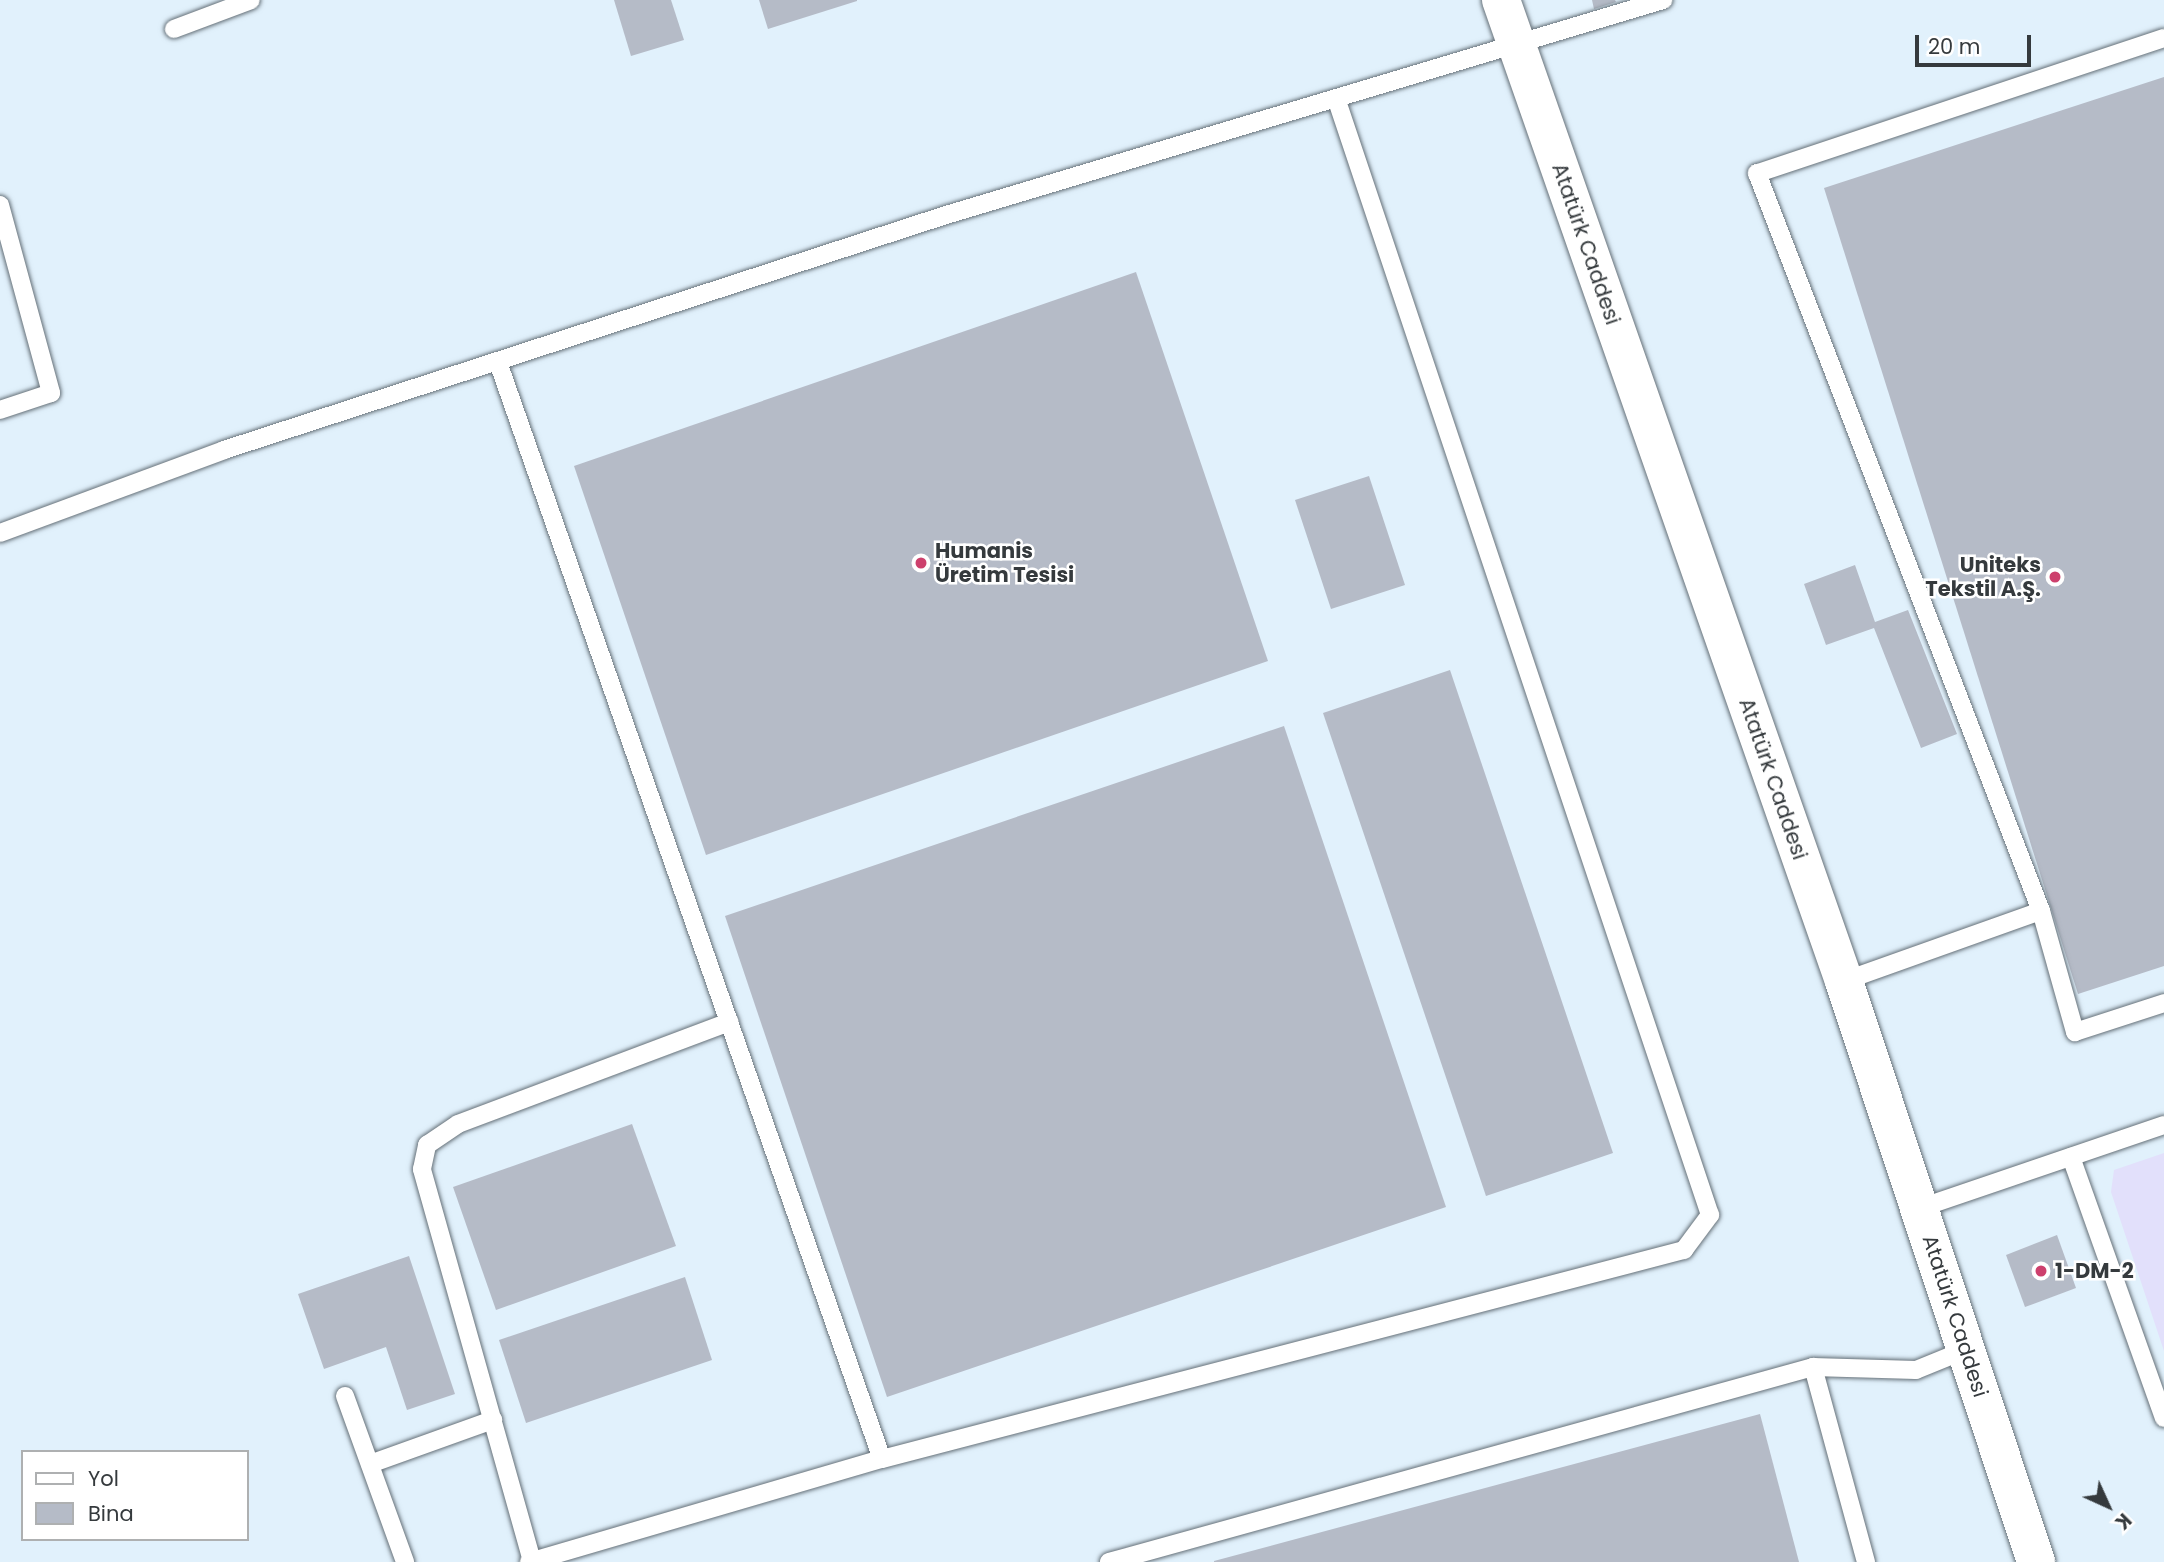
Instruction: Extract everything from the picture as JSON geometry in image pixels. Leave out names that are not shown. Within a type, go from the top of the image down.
[{"type":"street","name":"Atatürk Caddesi","points":[[1501,0],[1844,981],[2036,1562]]},
{"type":"lane","points":[[174,29],[251,0]]},
{"type":"lane","points":[[0,533],[224,450],[946,215],[1338,101],[1516,45],[1633,4],[1663,0]]},
{"type":"lane","points":[[2164,38],[1757,173],[2041,911],[2075,1031],[2164,1003]]},
{"type":"lane","points":[[729,1021],[458,1124],[427,1145],[422,1169],[531,1562],[882,1459],[1684,1250],[1710,1215],[1338,101]]},
{"type":"lane","points":[[0,205],[51,393],[0,410]]},
{"type":"lane","points":[[498,362],[882,1459]]},
{"type":"lane","points":[[1844,981],[2041,911]]},
{"type":"lane","points":[[1920,1208],[2164,1125]]},
{"type":"lane","points":[[2071,1157],[2164,1418]]},
{"type":"lane","points":[[1109,1562],[1814,1367],[1916,1370],[1965,1350]]},
{"type":"lane","points":[[1814,1367],[1866,1562]]},
{"type":"lane","points":[[345,1396],[405,1562]]},
{"type":"lane","points":[[370,1464],[493,1420]]},
{"type":"shaded area","points":[[0,0],[2164,0],[2164,1562],[0,1562]]},
{"type":"shaded area","points":[[2164,1153],[2164,1351],[2111,1192],[2114,1170]]},
{"type":"building","points":[[614,0],[671,0],[684,40],[631,56]]},
{"type":"building","points":[[759,0],[857,0],[857,1],[768,29]]},
{"type":"building","points":[[1592,0],[1615,0],[1616,2],[1594,9]]},
{"type":"building","name":"Uniteks Tekstil A.Ş.","points":[[2164,77],[2164,966],[2078,994],[1824,188]]},
{"type":"building","name":"Humanis Üretim Tesisi","points":[[1136,272],[1268,661],[706,855],[574,466]]},
{"type":"building","points":[[1369,476],[1405,585],[1331,609],[1295,500]]},
{"type":"building","points":[[1855,565],[1875,622],[1908,610],[1957,734],[1921,748],[1874,628],[1826,645],[1804,584]]},
{"type":"building","points":[[1450,670],[1613,1153],[1486,1196],[1323,713]]},
{"type":"building","points":[[1284,726],[1446,1207],[887,1397],[725,916]]},
{"type":"building","points":[[632,1124],[676,1246],[496,1310],[453,1187]]},
{"type":"building","name":"1-DM-2","points":[[2057,1235],[2076,1288],[2025,1307],[2006,1255]]},
{"type":"building","points":[[409,1256],[455,1394],[407,1410],[386,1347],[324,1369],[298,1294]]},
{"type":"building","points":[[685,1277],[712,1360],[526,1423],[499,1340]]},
{"type":"building","points":[[1760,1414],[1799,1562],[1214,1562],[1214,1561]]},
{"type":"place","name":"Humanis Üretim Tesisi","points":[[921,563]]},
{"type":"place","name":"Uniteks Tekstil A.Ş.","points":[[2055,577]]},
{"type":"place","name":"1-DM-2","points":[[2041,1271]]}]
